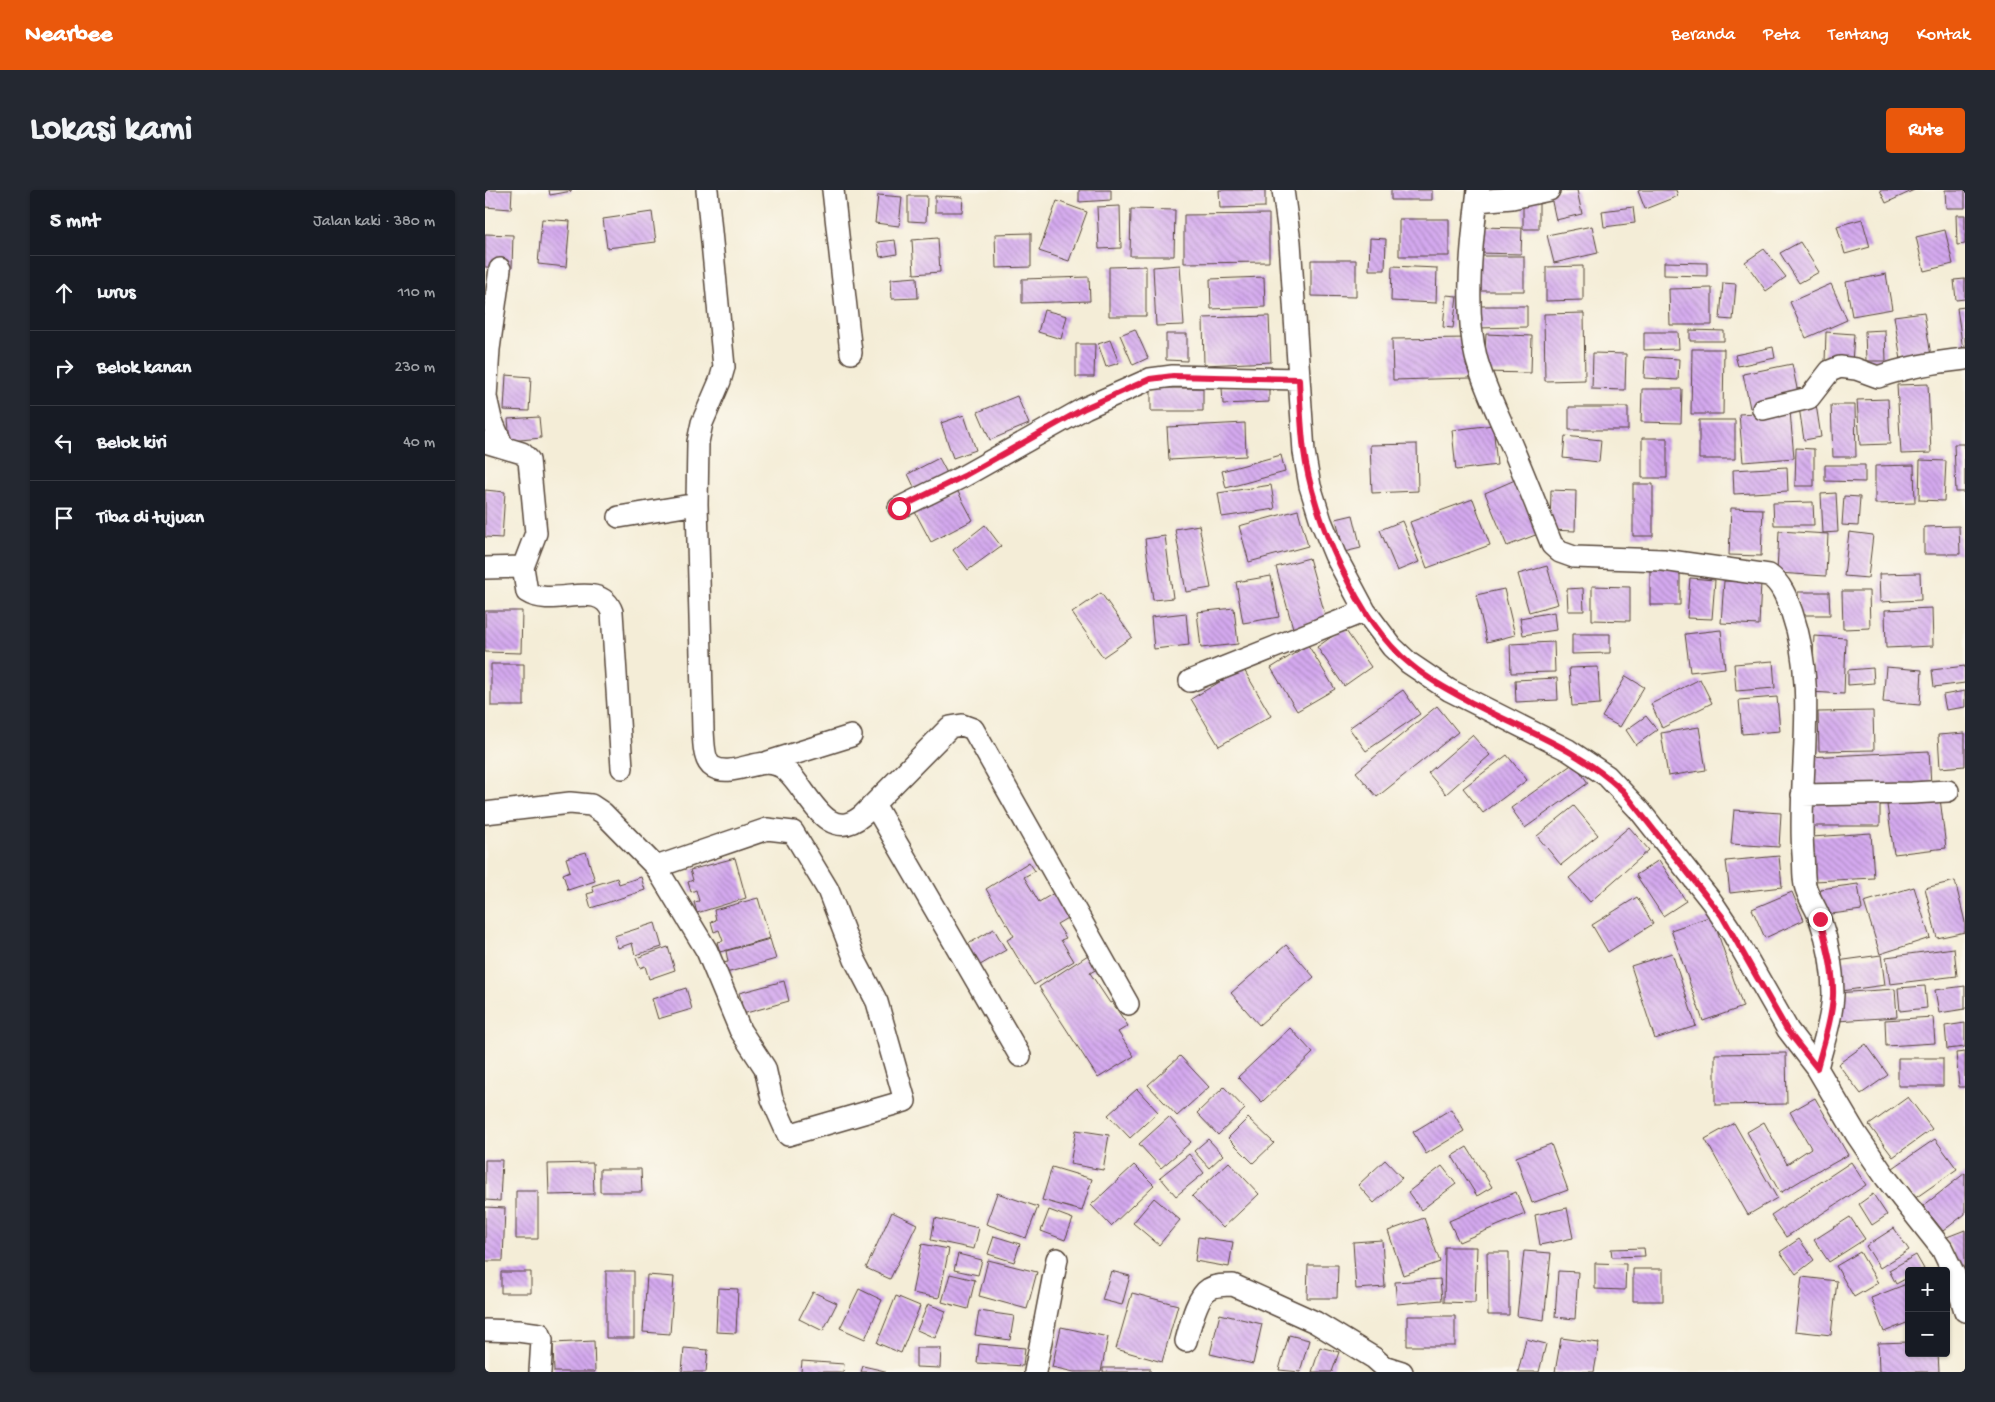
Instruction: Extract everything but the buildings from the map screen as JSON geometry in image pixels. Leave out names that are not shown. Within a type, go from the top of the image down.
[{"type":"street","points":[[707,190],[724,367],[720,382],[702,422],[698,442],[697,504],[705,751],[708,762],[713,767],[724,770],[768,762],[851,736]]},
{"type":"street","points":[[833,190],[851,353]]},
{"type":"street","points":[[1283,190],[1290,242],[1304,452],[1310,486],[1335,555],[1365,611],[1392,647],[1409,663],[1431,679],[1477,705],[1568,750],[1607,776],[1623,791],[1722,916],[1787,1030],[1817,1068],[1856,1134],[1887,1178],[1942,1249],[1953,1274],[1965,1311]]},
{"type":"street","points":[[1549,190],[1512,198],[1477,195],[1471,267],[1472,327],[1476,356],[1485,384],[1525,476],[1552,545],[1560,552],[1574,557],[1663,560],[1769,575],[1776,580],[1785,595],[1796,625],[1805,674],[1806,727],[1802,795],[1805,884],[1809,898],[1820,919],[1829,956],[1832,983],[1831,1013],[1817,1068]]},
{"type":"street","points":[[500,269],[489,349],[486,397],[494,445],[522,453],[529,460],[536,533],[523,567],[525,586],[527,592],[532,595],[547,598],[593,595],[605,599],[610,605],[622,768]]},
{"type":"street","points":[[1763,409],[1809,398],[1830,371],[1840,367],[1856,369],[1879,377],[1895,371],[1942,361],[1965,359]]},
{"type":"street","points":[[899,508],[964,476],[1085,408],[1150,379],[1173,376],[1299,379]]},
{"type":"street","points":[[619,516],[697,504]]},
{"type":"street","points":[[485,568],[523,567]]},
{"type":"street","points":[[1190,681],[1365,611]]},
{"type":"street","points":[[768,762],[776,763],[785,769],[816,808],[828,818],[838,823],[847,824],[855,821],[874,804],[950,727],[962,725],[973,729],[1128,1004]]},
{"type":"street","points":[[1802,795],[1948,791]]},
{"type":"street","points":[[485,813],[570,803],[591,805],[603,813],[656,867],[707,951],[740,1030],[765,1068],[773,1099],[788,1135],[905,1101],[877,1002],[855,960],[828,890],[793,832],[767,829],[656,867]]},
{"type":"street","points":[[874,804],[1020,1056]]},
{"type":"street","points":[[1035,1372],[1057,1259]]},
{"type":"street","points":[[1186,1341],[1198,1303],[1207,1290],[1218,1285],[1233,1285],[1315,1322],[1374,1358],[1383,1366],[1402,1372]]},
{"type":"street","points":[[485,1330],[540,1334],[543,1340],[540,1372]]},
{"type":"route","points":[[899,508],[964,476],[1085,408],[1150,379],[1173,376],[1299,379],[1304,452],[1310,486],[1321,520],[1347,579],[1365,611],[1392,647],[1409,663],[1431,679],[1477,705],[1568,750],[1607,776],[1623,791],[1722,916],[1787,1030],[1817,1068],[1831,1013],[1833,996],[1829,956],[1820,919]]}]
